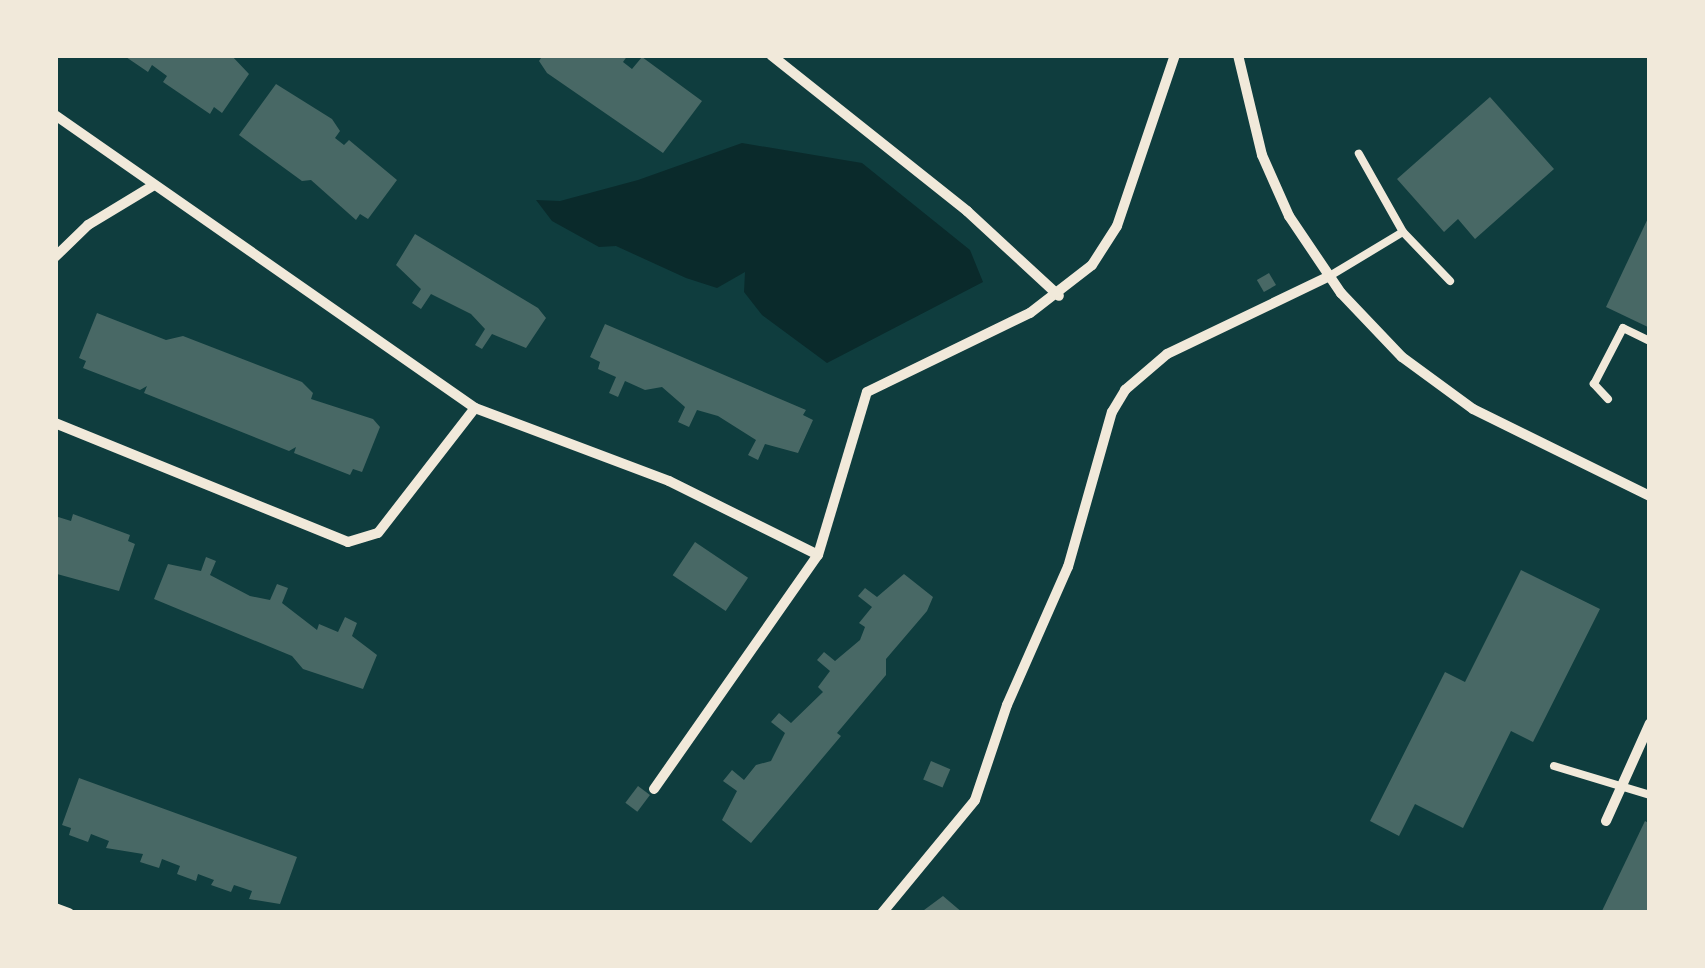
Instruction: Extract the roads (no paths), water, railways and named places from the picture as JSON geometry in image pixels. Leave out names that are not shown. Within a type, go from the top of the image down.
[{"type":"street","points":[[772,55],[967,211],[1058,296]]},
{"type":"street","points":[[654,788],[818,555],[867,392],[1058,296],[1092,265],[1117,226],[1175,55]]},
{"type":"street","points":[[1238,55],[1262,155],[1289,216],[1328,277],[1402,358],[1472,409],[1650,496]]},
{"type":"street","points":[[55,115],[475,408],[669,481],[818,555]]},
{"type":"street","points":[[55,257],[88,224],[154,186]]},
{"type":"street","points":[[882,913],[974,800],[1007,705],[1068,567],[1112,412],[1125,390],[1167,354],[1328,277]]},
{"type":"street","points":[[55,423],[348,542],[378,533],[475,408]]},
{"type":"street","points":[[1606,821],[1650,723]]},
{"type":"street","points":[[55,908],[68,913]]},
{"type":"lane","points":[[1360,154],[1403,232],[1450,281]]},
{"type":"lane","points":[[1328,277],[1403,232]]},
{"type":"lane","points":[[1608,399],[1594,384],[1622,328],[1650,341]]},
{"type":"lane","points":[[1554,766],[1623,783],[1650,796]]},
{"type":"water","points":[[742,143],[862,163],[970,250],[983,282],[827,363],[762,315],[744,292],[745,272],[717,288],[686,278],[616,246],[599,247],[552,221],[536,200],[560,201],[638,180]]}]
